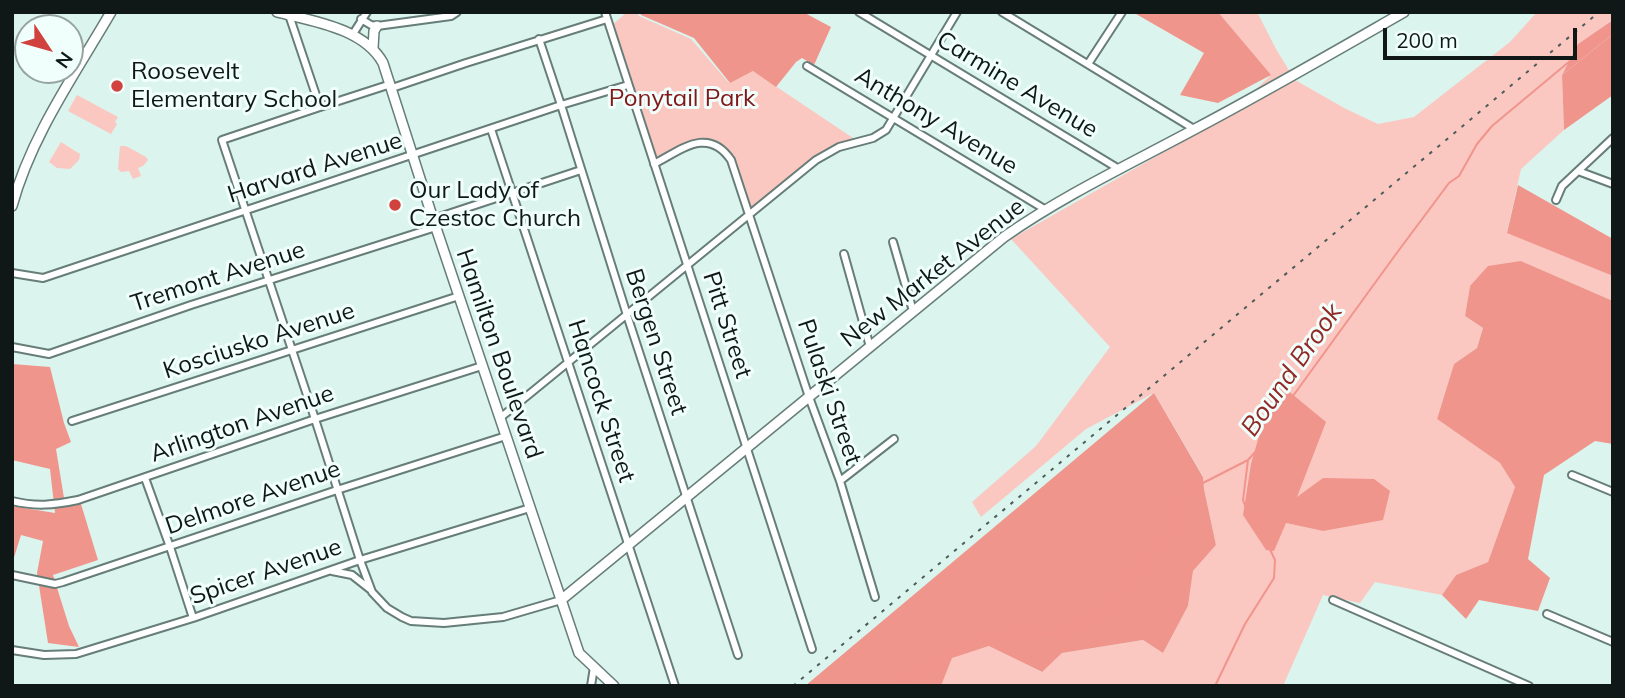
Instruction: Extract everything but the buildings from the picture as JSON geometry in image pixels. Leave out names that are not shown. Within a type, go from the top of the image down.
[{"type":"main road","points":[[12,206],[38,137],[110,12]]},
{"type":"main road","name":"Hamilton Boulevard","points":[[276,12],[353,34],[373,48],[383,62],[434,223],[579,653],[594,667]]},
{"type":"main road","name":"New Market Avenue","points":[[561,600],[1004,237],[1046,210],[1404,12]]},
{"type":"main road","points":[[373,48],[373,35],[377,26]]},
{"type":"main road","points":[[594,667],[614,686]]},
{"type":"street","points":[[353,34],[366,12]]},
{"type":"street","name":"Carmine Avenue","points":[[859,12],[1119,170]]},
{"type":"street","points":[[500,418],[817,160],[839,147],[886,130],[957,12]]},
{"type":"street","points":[[1002,12],[1195,129]]},
{"type":"street","points":[[361,19],[377,26],[451,16],[456,13]]},
{"type":"street","points":[[1088,64],[1121,13]]},
{"type":"street","points":[[289,16],[320,107]]},
{"type":"street","points":[[372,592],[222,140],[606,16]]},
{"type":"street","name":"Pitt Street","points":[[606,16],[812,649]]},
{"type":"street","name":"Bergen Street","points":[[539,39],[738,655]]},
{"type":"street","name":"Anthony Avenue","points":[[807,66],[1046,210]]},
{"type":"street","name":"Harvard Avenue","points":[[12,273],[43,278],[628,85]]},
{"type":"street","name":"Hancock Street","points":[[491,129],[675,686]]},
{"type":"street","points":[[1556,200],[1562,186],[1613,138]]},
{"type":"street","name":"Pulaski Street","points":[[654,164],[689,145],[702,142],[721,148],[731,160],[809,397],[841,481],[875,597]]},
{"type":"street","name":"Tremont Avenue","points":[[12,347],[49,354],[581,170]]},
{"type":"street","points":[[1578,171],[1613,184]]},
{"type":"street","points":[[893,242],[913,311]]},
{"type":"street","points":[[844,254],[870,347]]},
{"type":"street","name":"Kosciusko Avenue","points":[[72,421],[459,296]]},
{"type":"street","name":"Arlington Avenue","points":[[12,501],[51,506],[78,500],[315,419],[482,366]]},
{"type":"street","name":"Delmore Avenue","points":[[12,575],[55,584],[337,489],[506,436]]},
{"type":"street","points":[[841,481],[894,439]]},
{"type":"street","points":[[1572,475],[1613,492]]},
{"type":"street","points":[[145,478],[193,618]]},
{"type":"street","name":"Spicer Avenue","points":[[12,650],[44,655],[76,654],[193,618],[360,560],[530,508]]},
{"type":"street","points":[[330,570],[352,575],[387,608],[411,621],[444,623],[503,617],[561,600]]},
{"type":"street","points":[[1333,600],[1511,682],[1529,686]]},
{"type":"street","points":[[1547,614],[1613,642]]},
{"type":"street","points":[[591,686],[594,667]]},
{"type":"green space","name":"Ponytail Park","points":[[627,12],[637,12],[639,16],[691,39],[729,83],[753,71],[856,140],[804,169],[749,214],[727,153],[699,142],[657,166],[610,27]]},
{"type":"green space","points":[[1218,12],[1257,12],[1295,80],[1378,124],[1414,117],[1510,42],[1537,12],[1613,12],[1613,20],[1578,44],[1562,75],[1564,130],[1521,169],[1507,232],[1613,276],[1613,301],[1521,261],[1470,286],[1465,316],[1483,328],[1477,348],[1454,364],[1437,419],[1500,463],[1515,487],[1488,562],[1456,575],[1442,595],[1375,582],[1360,603],[1323,595],[1283,686],[941,686],[952,657],[990,646],[1041,672],[1062,653],[1143,640],[1163,653],[1188,606],[1193,571],[1216,545],[1203,476],[1154,393],[1086,429],[981,517],[972,502],[1036,446],[1110,347],[1011,239],[1229,115],[1270,76]],"holes":[[[1275,380],[1296,498],[1323,531],[1286,523]]]},
{"type":"green space","points":[[77,95],[118,117],[111,134],[68,111]]},
{"type":"green space","points":[[61,142],[80,154],[79,160],[70,169],[57,168],[49,162]]},
{"type":"green space","points":[[120,146],[126,146],[146,157],[148,160],[138,168],[141,176],[133,179],[129,171],[121,172],[118,169]]},
{"type":"shaded area","points":[[639,12],[803,12],[831,27],[814,65],[802,58],[776,87],[753,71],[730,83],[694,38]]},
{"type":"shaded area","points":[[1218,12],[1271,75],[1218,103],[1180,95],[1204,53],[1136,14]]},
{"type":"shaded area","points":[[1613,20],[1613,34],[1562,75],[1578,44]]},
{"type":"shaded area","points":[[1613,34],[1613,95],[1564,130],[1562,75]]},
{"type":"shaded area","points":[[1518,185],[1613,239],[1613,276],[1507,233]]},
{"type":"shaded area","points":[[1521,261],[1613,301],[1613,444],[1595,441],[1544,475],[1528,559],[1550,578],[1538,611],[1479,600],[1466,619],[1442,595],[1456,575],[1488,562],[1515,487],[1500,463],[1437,419],[1454,364],[1477,348],[1483,328],[1465,316],[1470,286],[1488,266]]},
{"type":"shaded area","points":[[12,364],[50,367],[71,442],[56,449],[64,498],[81,504],[98,560],[53,575],[69,626],[79,647],[48,643],[37,573],[43,541],[21,535],[12,564],[12,506],[55,513],[50,469],[12,460]]},
{"type":"shaded area","points":[[1275,380],[1326,422],[1297,497],[1323,478],[1374,479],[1390,491],[1383,520],[1323,531],[1286,523],[1274,551],[1266,550],[1243,515],[1251,464]]},
{"type":"shaded area","points":[[1154,393],[1203,477],[1216,545],[1193,571],[1188,606],[1163,653],[1143,640],[1062,653],[1042,672],[989,646],[952,658],[941,686],[805,686]]},
{"type":"waterway","name":"Bound Brook","points":[[883,686],[906,681],[964,644],[1016,631],[1059,634],[1106,611],[1127,582],[1175,527],[1182,511],[1184,497],[1201,484],[1248,460],[1267,439],[1285,407],[1449,183],[1459,176],[1477,144],[1492,126],[1570,61]]},
{"type":"waterway","points":[[1215,686],[1245,624],[1274,578],[1275,560],[1266,541],[1251,522],[1243,500],[1248,460]]},
{"type":"railway","points":[[793,686],[1599,12]]},
{"type":"place","name":"Roosevelt Elementary School","points":[[117,86]]},
{"type":"place","name":"Our Lady of Czestoc Church","points":[[395,205]]}]
